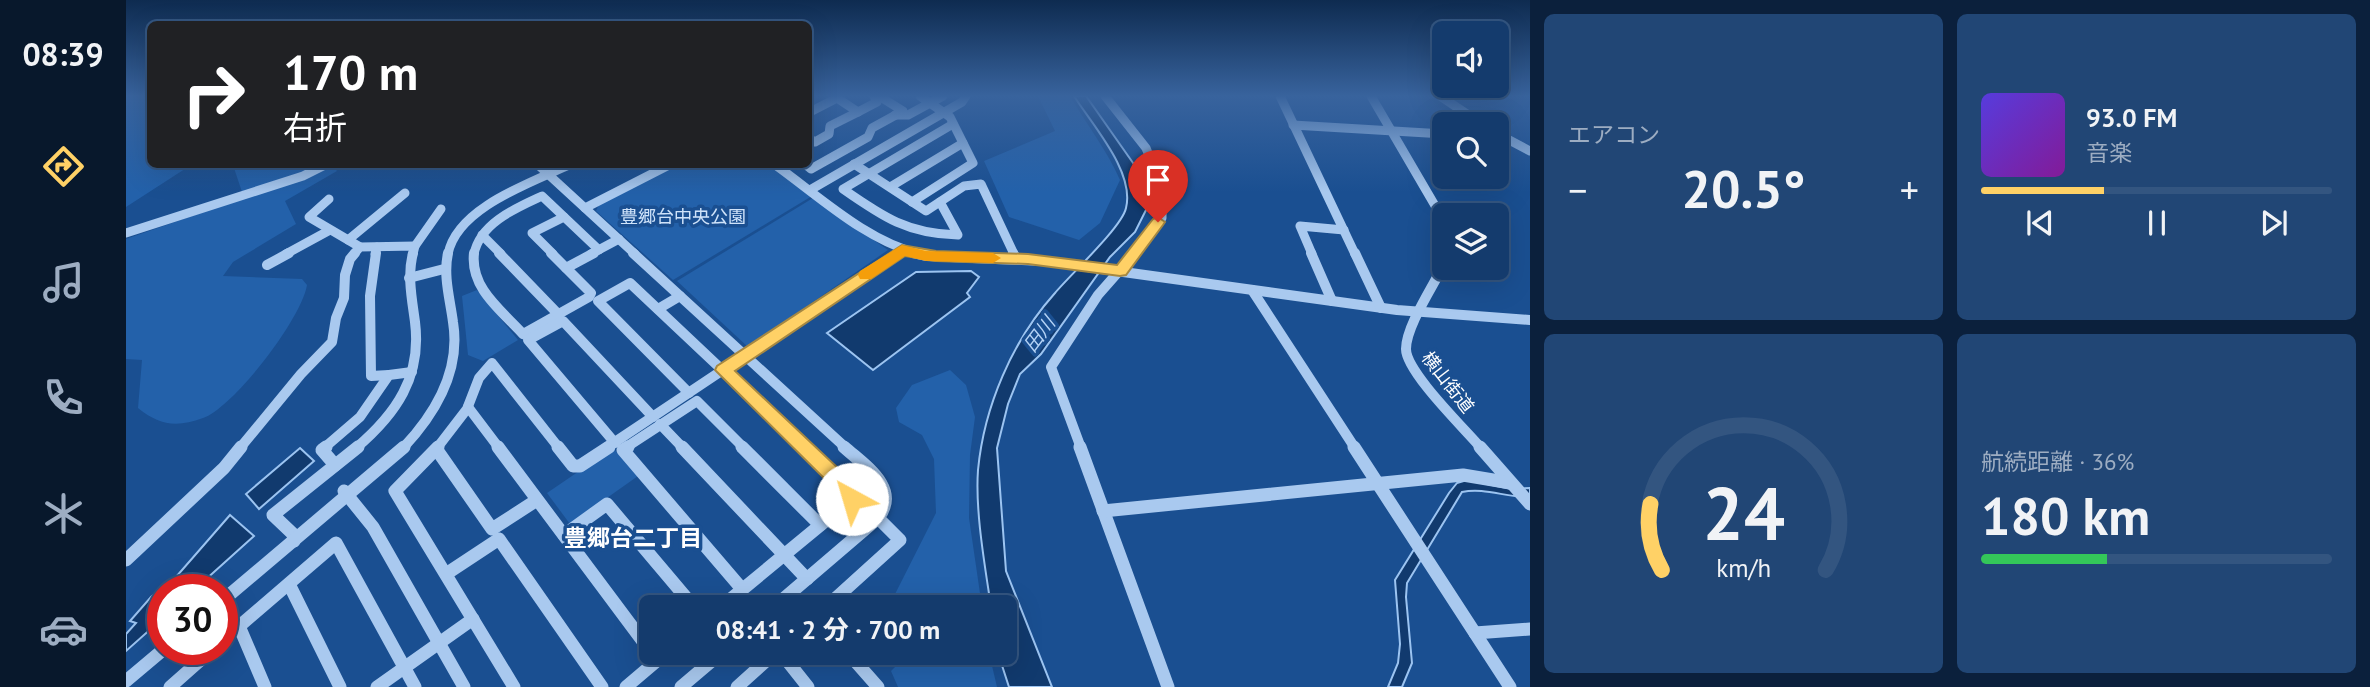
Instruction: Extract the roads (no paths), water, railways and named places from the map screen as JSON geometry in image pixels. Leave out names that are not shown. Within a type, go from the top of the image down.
[{"type":"street","points":[[812,140],[815,142],[829,134],[830,128]]},
{"type":"street","points":[[872,128],[893,141]]},
{"type":"street","points":[[810,168],[869,137],[872,128]]},
{"type":"street","points":[[810,190],[915,128]]},
{"type":"street","points":[[940,202],[946,207],[958,235],[934,236],[902,229],[843,189],[946,128]]},
{"type":"street","points":[[912,202],[973,163],[955,128]]},
{"type":"street","points":[[1131,128],[1143,143],[1157,171],[1163,199],[1162,218],[1098,295],[1052,368],[1168,687]]},
{"type":"street","points":[[1294,128],[1381,308]]},
{"type":"street","points":[[1353,128],[1432,133]]},
{"type":"street","points":[[1391,130],[1434,203]]},
{"type":"street","points":[[1509,140],[1530,151]]},
{"type":"street","points":[[890,187],[963,143]]},
{"type":"street","points":[[854,164],[926,211],[964,186],[981,184],[1016,258]]},
{"type":"street","points":[[126,233],[303,176],[319,168]]},
{"type":"street","points":[[584,208],[663,168]]},
{"type":"street","points":[[780,168],[874,236],[902,250],[936,256],[1016,258],[1071,264],[1381,308],[1530,320]]},
{"type":"street","points":[[238,586],[346,493],[388,463],[417,433],[446,386],[452,368],[455,340],[441,270],[450,244],[470,219],[544,171],[879,479],[888,492],[887,507],[878,518],[788,595]]},
{"type":"street","points":[[348,240],[404,193]]},
{"type":"street","points":[[564,217],[532,233],[590,293],[589,297],[523,334],[477,282],[471,262],[476,243],[482,235],[509,211],[541,196],[564,217],[598,250]]},
{"type":"street","points":[[329,199],[309,217],[360,247],[415,246]]},
{"type":"street","points":[[293,537],[274,515],[374,432],[394,408],[412,372],[417,350],[409,262],[415,246],[441,209]]},
{"type":"street","points":[[1332,301],[1300,226],[1344,230]]},
{"type":"street","points":[[267,265],[330,230]]},
{"type":"street","points":[[482,235],[558,314]]},
{"type":"street","points":[[566,268],[619,239]]},
{"type":"street","points":[[126,560],[224,468],[300,374],[332,342],[336,318],[344,298],[345,275],[350,259],[360,247]]},
{"type":"street","points":[[377,247],[368,289],[373,357],[371,376],[412,372]]},
{"type":"street","points":[[742,589],[623,450],[689,393],[902,250]]},
{"type":"street","points":[[410,278],[441,270]]},
{"type":"street","name":"横山街道","points":[[1436,280],[1406,343],[1407,358],[1432,394],[1530,504]]},
{"type":"street","points":[[689,393],[598,301],[630,282],[852,493],[852,499],[735,595]]},
{"type":"street","points":[[1252,290],[1510,687]]},
{"type":"street","points":[[658,309],[680,296]]},
{"type":"street","points":[[615,443],[528,340],[563,321],[807,579]]},
{"type":"street","points":[[514,687],[395,491],[437,450],[468,407],[484,367],[492,363],[573,466],[580,466],[615,443],[696,401],[820,525]]},
{"type":"street","points":[[335,465],[322,450],[354,426],[367,412],[379,396],[389,375]]},
{"type":"street","points":[[468,407],[639,631]]},
{"type":"street","points":[[437,450],[492,529],[537,500]]},
{"type":"street","points":[[1103,512],[1463,475],[1511,483]]},
{"type":"street","points":[[346,493],[373,527],[464,687]]},
{"type":"street","points":[[564,535],[607,504],[684,595]]},
{"type":"street","points":[[839,595],[900,540],[878,518]]},
{"type":"street","points":[[238,580],[293,537]]},
{"type":"street","points":[[446,575],[499,539],[602,687]]},
{"type":"street","points":[[265,687],[239,626],[336,543],[415,687]]},
{"type":"street","points":[[289,584],[340,687]]},
{"type":"street","points":[[377,687],[473,619]]},
{"type":"street","points":[[1475,633],[1530,629]]},
{"type":"street","points":[[126,673],[147,655]]},
{"type":"street","points":[[126,681],[147,663]]},
{"type":"street","points":[[170,687],[187,680],[200,665]]},
{"type":"street","points":[[626,687],[647,665]]},
{"type":"street","points":[[681,687],[706,665]]},
{"type":"street","points":[[737,687],[762,665]]},
{"type":"street","points":[[790,665],[808,687]]},
{"type":"street","points":[[858,665],[877,687]]},
{"type":"water","name":"田川","points":[[1096,128],[1109,128],[1145,180],[1146,210],[1135,232],[1110,257],[1041,354],[1020,374],[1008,404],[997,448],[1006,571],[1016,595],[989,595],[977,486],[981,446],[987,423],[1003,376],[1026,332],[1055,293],[1115,227],[1126,208],[1124,180]]},
{"type":"water","points":[[971,271],[979,277],[967,293],[970,297],[873,370],[827,333],[916,272]]},
{"type":"water","points":[[300,448],[314,461],[259,509],[246,494]]},
{"type":"water","points":[[1467,480],[1511,489],[1530,488],[1530,497],[1479,491],[1462,492],[1407,583],[1412,663],[1402,687],[1388,687],[1398,663],[1400,644],[1395,580],[1449,493],[1457,483]]},
{"type":"water","points":[[230,515],[254,536],[212,574],[179,574]]},
{"type":"water","points":[[1017,599],[1052,687],[1009,687],[1002,665],[1017,665]]},
{"type":"water","points":[[147,602],[147,632],[126,651],[126,634],[136,623],[130,621]]},
{"type":"district","name":"豊郷台二丁目","points":[[633,537]]},
{"type":"park label","name":"豊郷台中央公園","points":[[683,216]]}]
